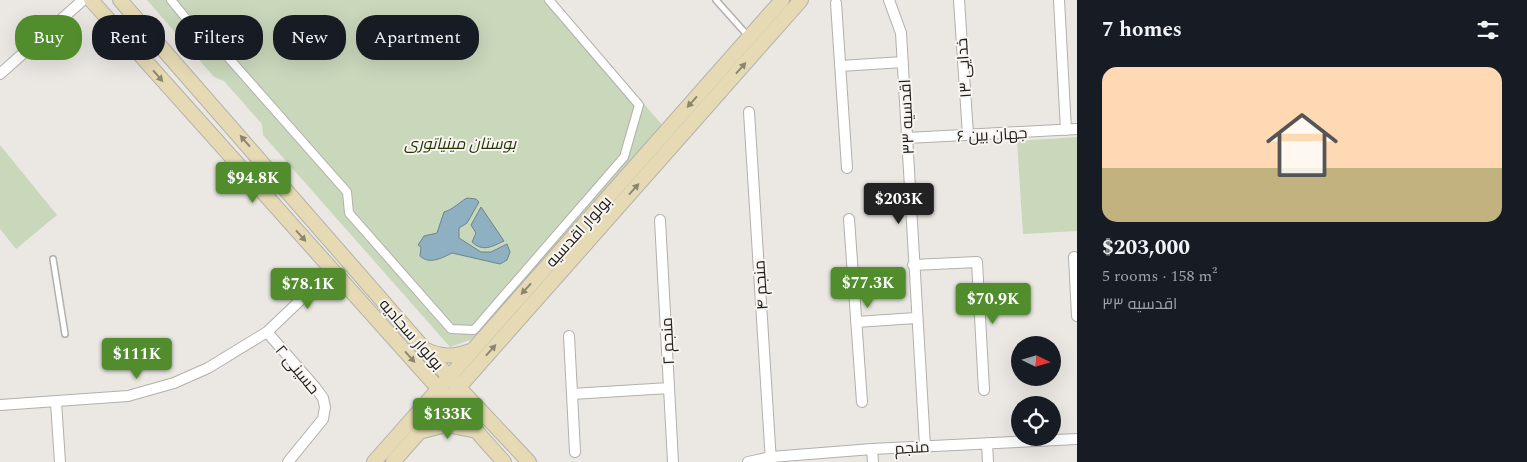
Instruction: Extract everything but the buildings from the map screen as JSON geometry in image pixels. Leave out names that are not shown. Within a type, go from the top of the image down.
[{"type":"main road","name":"بولوار سجادیه","points":[[91,0],[504,462]]},
{"type":"main road","name":"بولوار سجادیه","points":[[120,0],[448,376],[528,462]]},
{"type":"main road","name":"بولوار اقدسیه","points":[[374,462],[782,0]]},
{"type":"main road","name":"بولوار اقدسیه","points":[[393,462],[458,386],[801,0]]},
{"type":"main road","points":[[426,350],[437,355],[451,356],[471,350]]},
{"type":"main road","points":[[418,432],[446,425],[477,431]]},
{"type":"street","points":[[0,74],[83,0]]},
{"type":"street","points":[[171,0],[207,44],[219,47],[347,192],[349,213],[451,329],[474,330],[624,157],[639,105],[548,0]]},
{"type":"street","name":"اقدسیه ۳۳","points":[[889,0],[901,34],[916,318],[925,446]]},
{"type":"street","name":"خدایی ۱۳","points":[[958,0],[968,135]]},
{"type":"street","points":[[1058,0],[1072,130]]},
{"type":"street","points":[[836,3],[846,168]]},
{"type":"street","points":[[840,66],[902,62]]},
{"type":"street","name":"منجم ۴","points":[[749,112],[771,460]]},
{"type":"street","name":"جهان بین ۶","points":[[907,138],[1072,130]]},
{"type":"street","points":[[849,219],[862,402]]},
{"type":"street","name":"منجم ۲","points":[[660,220],[673,462]]},
{"type":"street","points":[[1074,257],[1077,316]]},
{"type":"street","points":[[913,265],[977,262],[984,390]]},
{"type":"street","points":[[0,405],[128,396],[174,383],[208,368],[267,332],[332,270]]},
{"type":"street","points":[[856,322],[916,318]]},
{"type":"street","name":"حسینی ۲","points":[[267,332],[315,387],[323,398],[325,408],[323,420],[288,462]]},
{"type":"street","points":[[569,336],[575,452]]},
{"type":"street","points":[[572,394],[669,388]]},
{"type":"street","points":[[56,402],[60,462]]},
{"type":"street","name":"منجم","points":[[748,462],[872,448],[1077,439]]},
{"type":"street","points":[[987,443],[988,462]]},
{"type":"street","points":[[872,448],[873,462]]},
{"type":"lane","points":[[716,0],[749,37]]},
{"type":"lane","points":[[53,259],[65,334]]},
{"type":"green space","name":"بوستان مینیاتوری","points":[[147,0],[555,0],[663,126],[481,336],[450,347],[263,135],[262,124],[224,81],[214,77],[199,60],[263,60],[263,15],[175,15],[175,32],[165,21],[165,15],[160,15]]},
{"type":"green space","points":[[1077,137],[1077,231],[1023,234],[1017,141]]},
{"type":"green space","points":[[0,145],[57,215],[16,249],[0,229]]},
{"type":"water","points":[[467,198],[476,199],[479,202],[467,223],[459,228],[459,238],[481,252],[491,252],[507,244],[510,252],[507,260],[500,264],[452,253],[440,259],[431,260],[420,256],[421,247],[418,245],[424,236],[437,233],[444,212]]},
{"type":"water","points":[[481,207],[504,241],[491,247],[480,247],[472,242],[476,233],[471,225]]}]
